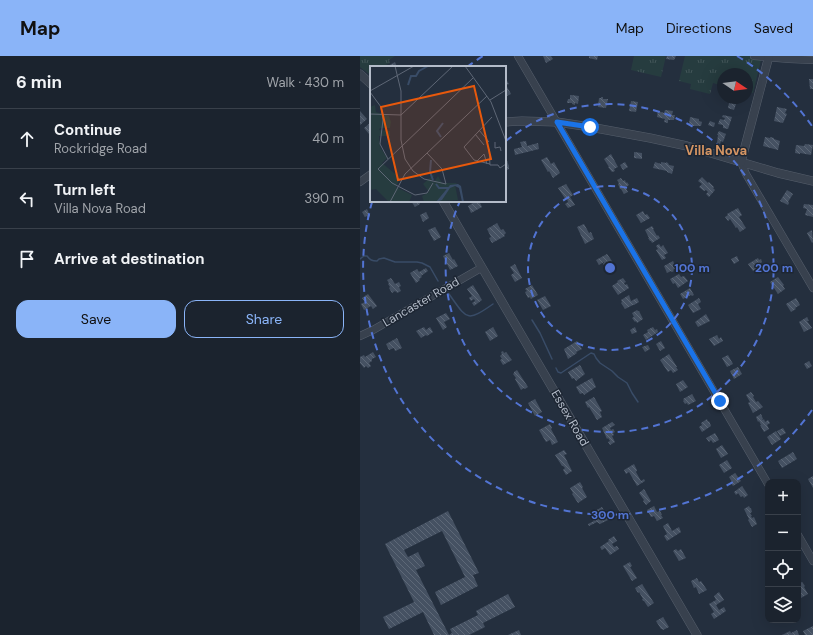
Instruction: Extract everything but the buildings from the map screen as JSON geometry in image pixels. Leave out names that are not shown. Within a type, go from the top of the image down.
[{"type":"street","points":[[518,56],[765,479]]},
{"type":"street","points":[[754,56],[813,60]]},
{"type":"street","points":[[769,57],[741,162],[746,174],[813,288]]},
{"type":"street","points":[[360,74],[370,83]]},
{"type":"street","points":[[506,122],[557,122],[650,138],[687,146],[778,173],[813,181]]},
{"type":"street","points":[[360,182],[370,175]]},
{"type":"street","name":"Essex Road","points":[[444,202],[697,635]]},
{"type":"street","name":"Lancaster Road","points":[[360,336],[481,268]]},
{"type":"street","points":[[801,540],[813,561]]},
{"type":"green space","points":[[360,56],[395,56],[389,60],[390,63],[384,66],[370,66],[370,74],[360,67]]},
{"type":"green space","points":[[634,56],[666,56],[661,77],[631,70]]},
{"type":"green space","points":[[685,56],[762,56],[753,93],[753,68],[717,68],[717,84],[713,83],[710,94],[690,89],[691,84],[679,81]]},
{"type":"waterway","points":[[360,259],[367,256],[374,261],[384,258],[395,262],[422,263],[430,267],[438,281]]},
{"type":"waterway","points":[[449,294],[460,309],[468,316],[477,314],[493,304]]},
{"type":"waterway","points":[[532,320],[552,359]]},
{"type":"waterway","points":[[556,368],[558,372],[561,373],[591,353],[594,354],[600,363],[627,383],[638,402]]},
{"type":"district","name":"Villa Nova","points":[[716,150]]},
{"type":"route","points":[[590,127],[557,122],[720,401]]}]
